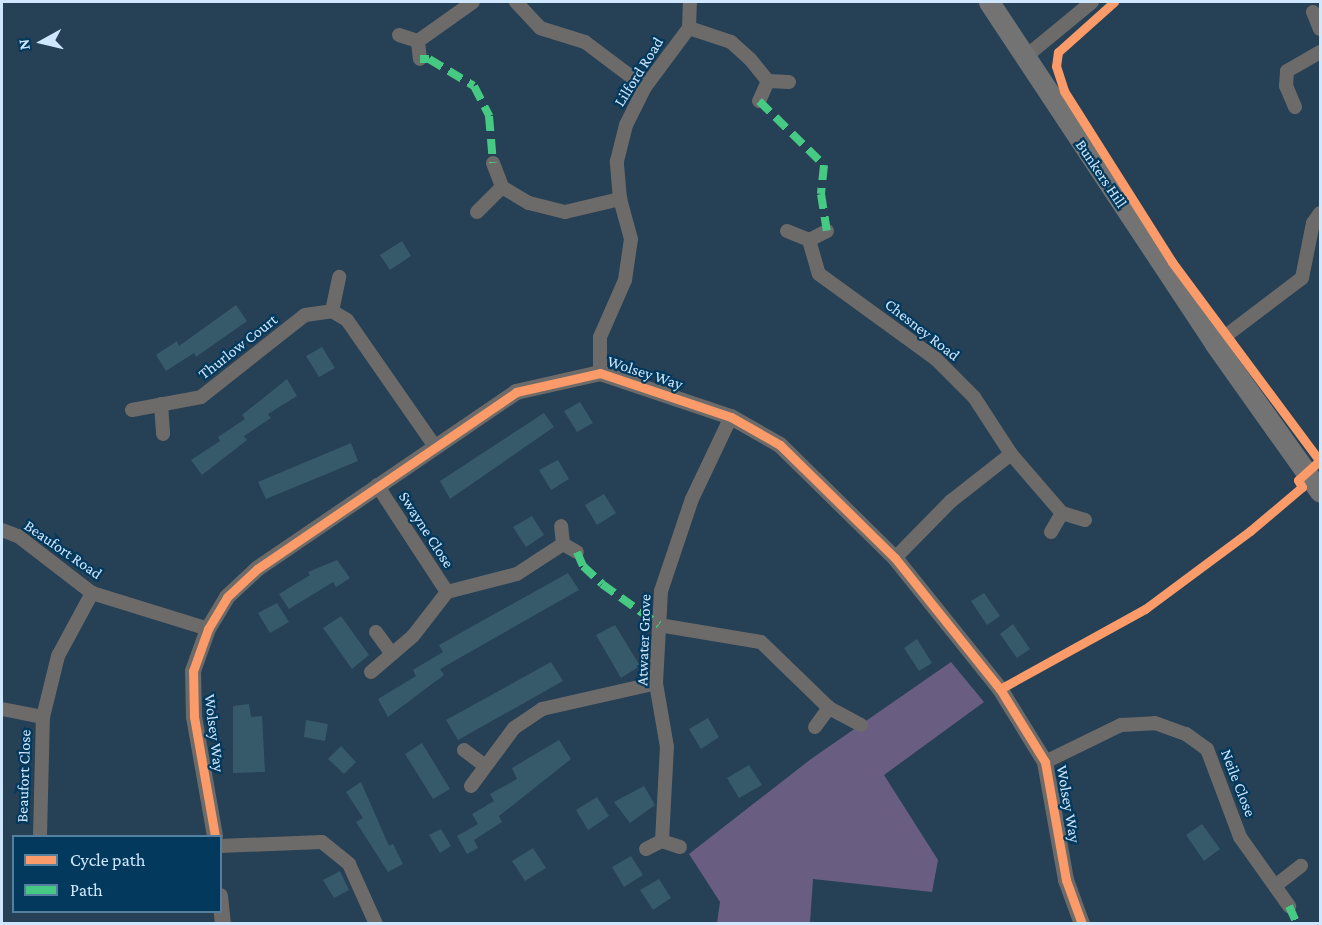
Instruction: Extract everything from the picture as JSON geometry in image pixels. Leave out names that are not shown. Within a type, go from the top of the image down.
[{"type":"main road","name":"Bunkers Hill","points":[[989,2],[1215,344],[1320,492]]},
{"type":"street","points":[[418,41],[473,2]]},
{"type":"street","points":[[516,2],[540,28],[585,42],[645,87]]},
{"type":"street","points":[[690,2],[689,28],[731,42],[768,81],[789,82]]},
{"type":"street","points":[[1024,58],[1092,2]]},
{"type":"street","points":[[1313,12],[1320,29]]},
{"type":"street","name":"Lilford Road","points":[[600,373],[600,337],[625,280],[631,239],[620,199],[617,160],[626,125],[645,87],[689,28]]},
{"type":"street","points":[[399,35],[418,41]]},
{"type":"street","points":[[418,41],[420,59]]},
{"type":"street","points":[[1294,107],[1286,86],[1287,71],[1320,52]]},
{"type":"street","points":[[759,101],[768,81]]},
{"type":"street","points":[[493,163],[502,187],[529,203],[565,212],[620,199]]},
{"type":"street","points":[[477,212],[502,187]]},
{"type":"street","points":[[1215,344],[1302,279],[1313,224],[1320,213]]},
{"type":"street","points":[[788,231],[809,240],[827,231]]},
{"type":"street","name":"Chesney Road","points":[[809,240],[819,274],[936,358],[974,397],[1011,454],[1062,513]]},
{"type":"street","points":[[339,277],[332,311],[347,320],[434,445]]},
{"type":"street","name":"Thurlow Court","points":[[132,410],[201,397],[305,315],[332,311]]},
{"type":"street","name":"Wolsey Way","points":[[215,835],[194,717],[193,671],[208,629],[227,597],[257,568],[434,445],[516,392],[600,373],[731,417],[780,445],[895,558],[1000,689],[1045,762],[1066,880],[1081,923]]},
{"type":"street","points":[[161,404],[163,434]]},
{"type":"street","name":"Atwater Grove","points":[[662,841],[667,747],[656,682],[661,591],[685,519],[731,417]]},
{"type":"street","points":[[895,558],[951,501],[1011,454]]},
{"type":"street","name":"Swayne Close","points":[[377,485],[447,592]]},
{"type":"street","points":[[1051,532],[1062,513],[1085,520]]},
{"type":"street","points":[[561,526],[563,544],[577,552]]},
{"type":"street","name":"Beaufort Road","points":[[2,530],[18,536],[92,593],[208,629]]},
{"type":"street","name":"Swayne Close","points":[[371,672],[392,654],[447,592],[517,574],[563,544]]},
{"type":"street","name":"Beaufort Close","points":[[40,835],[44,717],[58,656],[92,593]]},
{"type":"street","points":[[659,625],[761,642],[829,708],[861,725]]},
{"type":"street","points":[[376,633],[392,654]]},
{"type":"street","points":[[471,786],[514,728],[542,709],[656,682]]},
{"type":"street","points":[[815,727],[829,708]]},
{"type":"street","name":"Beaufort Close","points":[[2,709],[44,717]]},
{"type":"street","name":"Neile Close","points":[[1045,762],[1121,725],[1155,723],[1186,734],[1207,748],[1240,837],[1289,906]]},
{"type":"street","points":[[464,750],[485,766]]},
{"type":"street","points":[[646,849],[662,841],[680,847]]},
{"type":"street","points":[[222,846],[322,842],[350,864],[376,924]]},
{"type":"street","points":[[1275,886],[1301,866]]},
{"type":"shaded area","points":[[951,662],[984,702],[884,775],[938,860],[932,892],[813,879],[810,923],[717,923],[720,902],[689,854],[811,759]]},
{"type":"building","points":[[402,241],[411,256],[390,270],[380,255]]},
{"type":"building","points":[[236,305],[247,321],[196,357],[194,353],[166,371],[156,355],[177,341],[179,346]]},
{"type":"building","points":[[322,347],[335,368],[319,377],[306,356]]},
{"type":"building","points":[[287,379],[297,396],[268,414],[271,418],[244,436],[247,440],[202,475],[191,460],[220,441],[218,437],[245,419],[242,415]]},
{"type":"building","points":[[580,402],[593,423],[577,432],[564,411]]},
{"type":"building","points":[[544,413],[554,427],[450,499],[440,481]]},
{"type":"building","points":[[351,443],[358,461],[266,499],[258,482]]},
{"type":"building","points":[[558,460],[569,479],[551,490],[539,470]]},
{"type":"building","points":[[604,494],[616,513],[597,525],[585,505]]},
{"type":"building","points":[[532,516],[544,535],[526,547],[513,527]]},
{"type":"building","points":[[337,560],[350,578],[336,587],[333,582],[289,609],[279,594],[310,575],[308,572]]},
{"type":"building","points":[[568,573],[579,590],[440,669],[444,675],[388,717],[378,699],[416,676],[413,670],[443,652],[439,645]]},
{"type":"building","points":[[984,593],[1000,616],[987,625],[971,601]]},
{"type":"building","points":[[277,603],[289,622],[270,633],[258,613]]},
{"type":"building","points":[[341,616],[369,655],[352,669],[323,628]]},
{"type":"building","points":[[1013,624],[1030,649],[1017,658],[1000,634]]},
{"type":"building","points":[[615,625],[640,666],[621,678],[596,635]]},
{"type":"building","points":[[917,639],[932,663],[919,671],[904,648]]},
{"type":"building","points":[[551,662],[563,681],[458,740],[446,720]]},
{"type":"building","points":[[249,704],[251,717],[262,716],[265,772],[233,773],[233,706]]},
{"type":"building","points":[[708,718],[719,737],[701,749],[689,729]]},
{"type":"building","points":[[306,720],[328,724],[325,741],[304,737]]},
{"type":"building","points":[[559,740],[571,759],[499,816],[502,822],[474,840],[478,848],[467,854],[457,836],[478,824],[472,814],[494,801],[490,794],[517,779],[512,768]]},
{"type":"building","points":[[422,743],[450,789],[433,799],[405,754]]},
{"type":"building","points":[[341,746],[356,762],[344,774],[328,759]]},
{"type":"building","points":[[749,765],[762,785],[739,798],[727,778]]},
{"type":"building","points":[[361,782],[389,846],[393,844],[403,864],[388,872],[356,822],[363,818],[346,792]]},
{"type":"building","points":[[644,786],[655,805],[630,823],[614,802]]},
{"type":"building","points":[[597,797],[609,816],[588,830],[576,810]]},
{"type":"building","points":[[1202,824],[1220,849],[1204,861],[1186,835]]},
{"type":"building","points":[[441,829],[451,846],[440,853],[429,835]]},
{"type":"building","points":[[533,848],[546,868],[525,881],[512,861]]},
{"type":"building","points":[[631,856],[643,875],[624,887],[612,867]]},
{"type":"building","points":[[340,871],[349,890],[334,898],[323,880]]},
{"type":"building","points":[[659,879],[671,898],[653,910],[640,890]]},
{"type":"marked path","points":[[420,59],[429,59],[474,86],[489,116],[493,163]]},
{"type":"marked path","points":[[759,101],[824,165],[821,194],[827,231]]},
{"type":"marked path","points":[[577,552],[583,566],[602,584],[659,625]]},
{"type":"marked path","points":[[1289,906],[1297,924]]},
{"type":"cycle path","points":[[1114,2],[1058,52],[1056,66],[1064,91],[1172,262],[1320,461]]},
{"type":"cycle path","points":[[215,835],[194,717],[193,671],[208,629],[227,597],[257,569],[516,392],[600,373],[731,417],[780,445],[895,558],[1000,689],[1045,762],[1066,880],[1082,924]]},
{"type":"cycle path","points":[[1000,689],[1145,609],[1250,531],[1302,487],[1298,480],[1320,460]]}]
